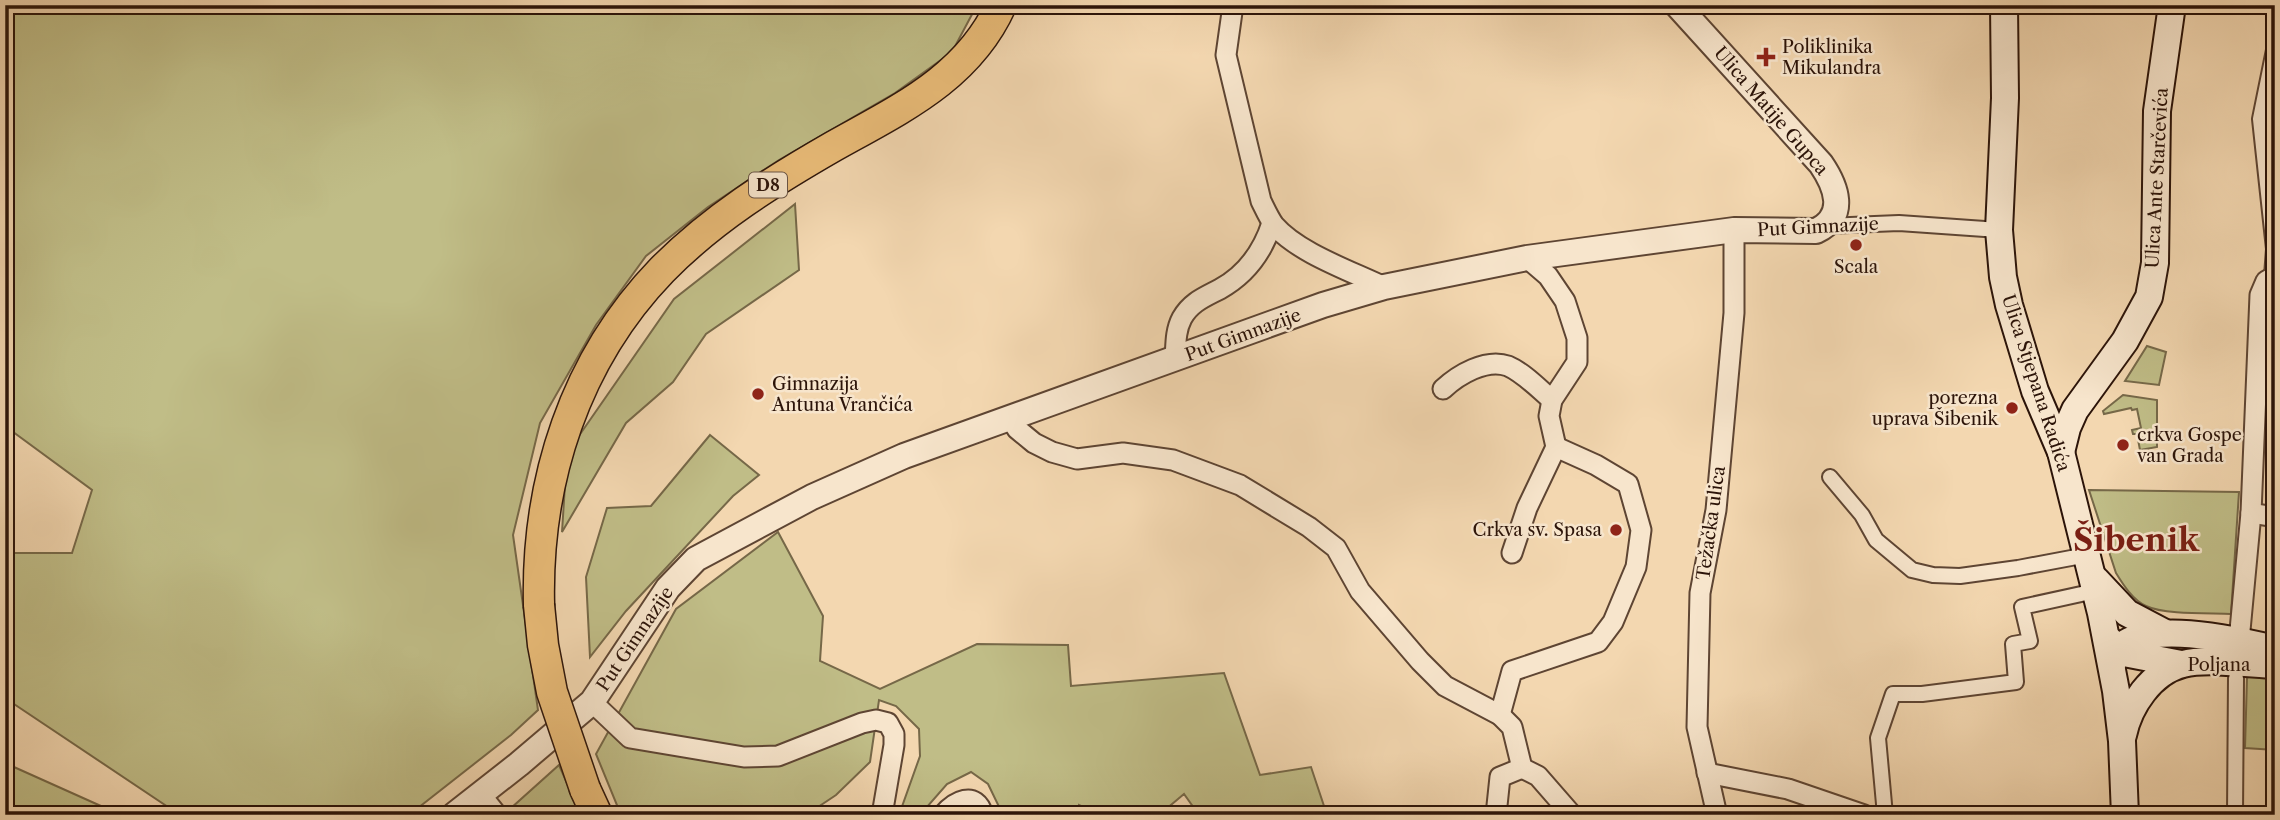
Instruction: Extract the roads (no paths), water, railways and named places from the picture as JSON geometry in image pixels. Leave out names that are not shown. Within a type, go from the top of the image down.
[{"type":"main road","name":"D8","points":[[591,802],[552,692],[543,645],[538,566],[548,486],[558,446],[572,407],[588,375],[642,292],[684,250],[762,189],[930,91],[961,63],[983,37],[1002,5]]},
{"type":"main road","name":"Ulica Stjepana Radića","points":[[2004,5],[2005,98],[1999,230],[2003,278],[2037,396],[2061,452],[2091,573]]},
{"type":"main road","name":"Ulica Ante Starčevića","points":[[2061,452],[2067,428],[2125,341],[2149,297],[2155,263],[2157,111],[2172,5]]},
{"type":"main road","points":[[2037,396],[2058,407],[2070,405],[2086,396]]},
{"type":"main road","points":[[2091,573],[2119,607],[2165,633]]},
{"type":"main road","name":"Poljana","points":[[2091,573],[2112,650],[2122,741],[2125,815]]},
{"type":"main road","name":"Poljana","points":[[2112,650],[2136,639],[2165,633],[2206,636],[2275,649]]},
{"type":"main road","points":[[2112,650],[2181,664]]},
{"type":"main road","name":"Poljana","points":[[2122,741],[2128,716],[2141,695],[2165,672],[2181,664],[2191,662],[2275,665]]},
{"type":"street","points":[[1233,5],[1226,55],[1261,201],[1272,223],[1288,239],[1305,250],[1384,287]]},
{"type":"street","name":"Ulica Matije Gupca","points":[[1677,5],[1827,173],[1837,200],[1833,214],[1825,226]]},
{"type":"street","points":[[2239,641],[2251,513],[2260,295],[2266,281],[2273,276],[2274,249],[2260,120],[2275,45]]},
{"type":"street","points":[[1175,360],[1176,336],[1182,317],[1197,300],[1241,275],[1266,241],[1272,223]]},
{"type":"street","name":"Put Gimnazije","points":[[454,815],[592,702],[668,588],[696,559],[824,492],[904,456],[1322,306],[1384,287],[1527,258],[1734,230],[1816,231],[1825,226],[1899,223],[1999,230]]},
{"type":"street","name":"Težačka ulica","points":[[1717,815],[1697,727],[1700,593],[1716,510],[1734,313],[1734,230]]},
{"type":"street","points":[[1512,553],[1527,508],[1556,447],[1549,416],[1552,400],[1577,362],[1577,338],[1565,301],[1548,276],[1527,258]]},
{"type":"street","points":[[1443,389],[1467,372],[1500,364],[1518,372],[1552,400]]},
{"type":"street","points":[[1010,418],[1017,429],[1034,443],[1052,452],[1077,459],[1123,453],[1173,460],[1240,485],[1309,527],[1336,548],[1360,591],[1445,686],[1500,715],[1512,727],[1522,768]]},
{"type":"street","points":[[1500,715],[1512,671],[1598,642],[1613,622],[1636,567],[1641,530],[1628,484],[1596,465],[1556,447]]},
{"type":"street","points":[[1830,477],[1862,514],[1876,540],[1912,570],[1933,575],[1960,576],[2018,568],[2091,573]]},
{"type":"street","points":[[2251,513],[2275,517]]},
{"type":"street","points":[[1885,815],[1878,738],[1894,694],[1922,694],[2016,682],[2012,644],[2030,641],[2022,607],[2091,573]]},
{"type":"street","name":"Poljana","points":[[2235,815],[2236,678]]},
{"type":"street","points":[[592,702],[631,738],[744,757],[778,756],[862,723],[876,720],[888,723],[894,734],[894,745],[882,815]]},
{"type":"street","points":[[1496,815],[1500,777],[1522,768],[1538,776],[1572,815]]},
{"type":"street","points":[[1707,773],[1787,789],[1864,815]]},
{"type":"street","points":[[481,795],[497,815]]},
{"type":"street","points":[[943,815],[961,800],[973,801],[982,809],[983,815]]},
{"type":"place","name":"Poliklinika Mikulandra","points":[[1766,57]]},
{"type":"place","name":"Scala","points":[[1856,245]]},
{"type":"place","name":"Gimnazija Antuna Vrančića","points":[[758,394]]},
{"type":"place","name":"porezna uprava Šibenik","points":[[2012,408]]},
{"type":"place","name":"crkva Gospe van Grada","points":[[2123,445]]},
{"type":"place","name":"Crkva sv. Spasa","points":[[1616,530]]},
{"type":"district","name":"Šibenik","points":[[2136,539]]}]
